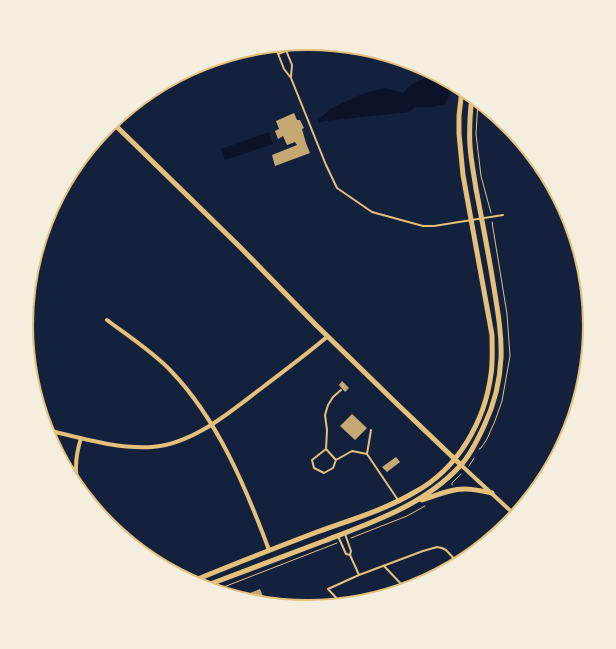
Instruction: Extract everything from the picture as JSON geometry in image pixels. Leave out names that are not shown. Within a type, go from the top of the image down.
[{"type":"street","points":[[201,578],[269,550],[373,512],[417,492],[442,472],[454,459],[473,433],[488,390],[492,357],[492,335],[463,175],[459,134],[461,96]]},
{"type":"street","points":[[412,504],[443,482],[462,465],[490,414],[499,377],[501,358],[500,335],[490,265],[470,148],[471,103]]},
{"type":"street","points":[[117,127],[239,246],[315,324],[454,459],[510,511]]},
{"type":"street","points":[[107,320],[170,370],[187,389],[211,424],[236,469],[269,550]]},
{"type":"street","points":[[55,432],[122,446],[152,447],[174,443],[189,437],[211,424],[312,350],[328,336]]},
{"type":"street","points":[[76,472],[77,451],[80,438]]},
{"type":"street","points":[[214,583],[338,536],[412,504],[449,491],[462,489],[492,493]]},
{"type":"lane","points":[[291,78],[292,65],[286,51],[278,54],[284,69],[291,78],[326,165],[337,188],[372,212],[423,226],[434,226],[503,215]]},
{"type":"lane","points":[[336,460],[326,449],[327,430],[325,415],[328,405],[333,397],[341,390]]},
{"type":"lane","points":[[371,430],[367,454],[399,501]]},
{"type":"lane","points":[[326,449],[312,460],[314,468],[324,473],[334,468],[336,460],[352,451],[367,454]]},
{"type":"lane","points":[[344,533],[351,551],[350,555],[359,575]]},
{"type":"lane","points":[[338,536],[346,554],[350,555]]},
{"type":"lane","points":[[336,598],[328,589],[359,575],[437,547],[446,550],[453,558]]},
{"type":"lane","points":[[384,566],[400,584]]},
{"type":"path","points":[[476,452],[481,448],[487,439],[495,421],[502,401],[510,356],[507,314],[492,217],[481,176],[476,134],[478,108]]},
{"type":"path","points":[[453,490],[452,483],[466,470],[475,456]]},
{"type":"path","points":[[346,539],[407,516],[430,504]]},
{"type":"path","points":[[225,587],[341,542]]},
{"type":"water","points":[[426,77],[451,89],[445,104],[432,107],[415,107],[410,112],[325,121],[319,123],[318,120],[330,109],[362,94],[385,88],[404,93],[412,84]]},
{"type":"water","points":[[269,132],[273,144],[225,160],[221,149]]},
{"type":"building","points":[[294,113],[297,120],[300,120],[304,128],[302,129],[310,153],[275,166],[272,155],[297,145],[295,142],[287,145],[283,136],[278,139],[275,131],[279,129],[276,121]]},
{"type":"building","points":[[342,381],[349,388],[345,392],[339,385]]},
{"type":"building","points":[[352,414],[367,428],[355,440],[340,426]]},
{"type":"building","points":[[396,457],[400,462],[387,472],[382,467]]},
{"type":"building","points":[[260,589],[263,595],[254,594],[250,593]]}]
